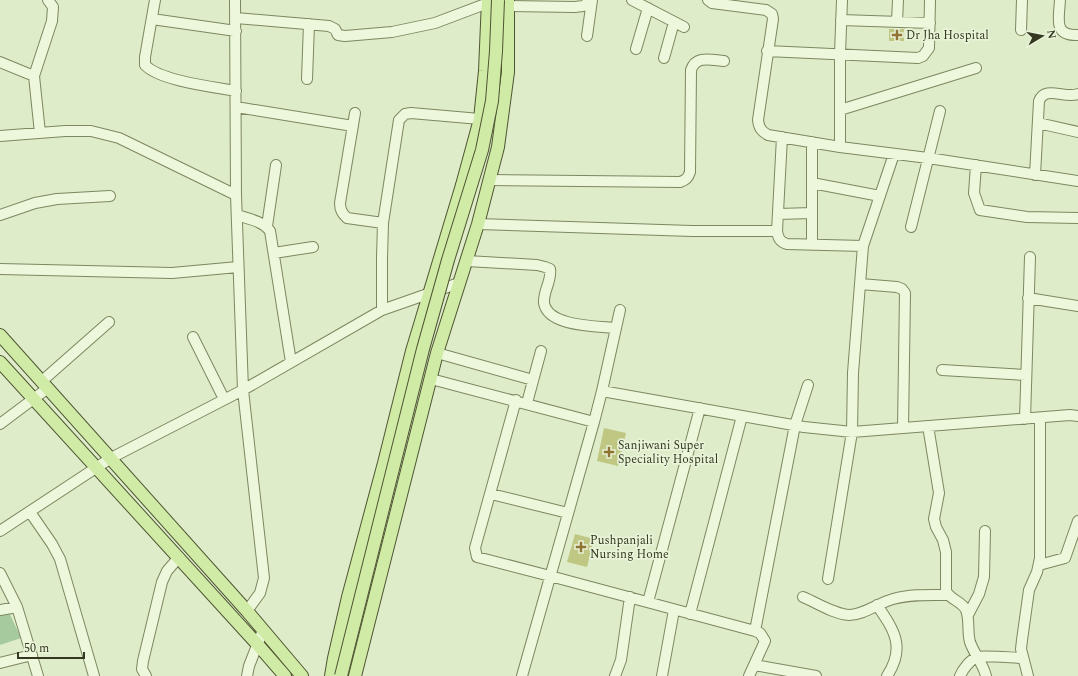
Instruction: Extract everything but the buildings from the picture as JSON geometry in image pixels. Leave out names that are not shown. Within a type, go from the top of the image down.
[{"type":"main road","points":[[331,676],[348,596],[412,351],[462,185],[480,119],[491,1]]},
{"type":"main road","points":[[341,676],[423,348],[482,150],[492,101],[496,51],[491,1]]},
{"type":"main road","points":[[355,676],[437,353],[478,224],[498,147],[508,72],[508,3]]},
{"type":"main road","points":[[0,335],[247,611],[302,676]]},
{"type":"main road","points":[[0,362],[258,644],[285,676]]},
{"type":"main road","points":[[391,433],[416,438]]},
{"type":"street","points":[[40,133],[34,76],[52,21],[53,7],[48,0]]},
{"type":"street","points":[[155,0],[145,57],[145,65],[149,70],[185,82],[236,90]]},
{"type":"street","points":[[235,0],[236,195],[243,390],[264,578],[260,593],[247,611]]},
{"type":"street","points":[[508,3],[575,7],[588,4],[592,0]]},
{"type":"street","points":[[587,36],[592,0]]},
{"type":"street","points":[[632,0],[684,27]]},
{"type":"street","points":[[708,0],[712,3],[766,10],[772,14],[773,19],[767,51],[758,120],[759,127],[762,132],[768,135],[840,147],[928,158],[1078,181]]},
{"type":"street","points":[[840,147],[840,54],[842,0]]},
{"type":"street","points":[[897,22],[898,0]]},
{"type":"street","points":[[767,51],[918,58],[923,56],[929,48],[930,0]]},
{"type":"street","points":[[1021,30],[1022,0]]},
{"type":"street","points":[[1060,0],[1060,29],[1065,34],[1078,35]]},
{"type":"street","points":[[236,18],[329,26],[335,29],[338,35],[345,36],[392,32],[435,23],[491,1]]},
{"type":"street","points":[[636,49],[648,8]]},
{"type":"street","points":[[152,19],[236,31]]},
{"type":"street","points":[[841,20],[930,23]]},
{"type":"street","points":[[664,58],[674,22]]},
{"type":"street","points":[[307,79],[309,24]]},
{"type":"street","points":[[489,180],[680,182],[685,180],[689,177],[690,172],[692,65],[699,60],[724,61]]},
{"type":"street","points":[[0,62],[34,76]]},
{"type":"street","points":[[840,110],[976,68]]},
{"type":"street","points":[[1035,175],[1039,101],[1043,94],[1048,92],[1070,96],[1078,94]]},
{"type":"street","points":[[236,107],[353,126]]},
{"type":"street","points":[[911,227],[940,111]]},
{"type":"street","points":[[355,113],[340,209],[342,214],[347,218],[383,223]]},
{"type":"street","points":[[382,310],[383,223],[399,120],[405,114],[480,119]]},
{"type":"street","points":[[1038,123],[1078,132]]},
{"type":"street","points":[[0,136],[64,131],[91,131],[120,138],[236,195]]},
{"type":"street","points":[[782,137],[778,237],[783,242],[864,246]]},
{"type":"street","points":[[812,142],[812,244]]},
{"type":"street","points":[[828,579],[852,432],[853,373],[864,246],[894,154]]},
{"type":"street","points":[[266,226],[276,165]]},
{"type":"street","points":[[976,165],[974,193],[980,210],[1027,217],[1078,218]]},
{"type":"street","points":[[812,183],[880,196]]},
{"type":"street","points":[[0,215],[35,203],[110,196]]},
{"type":"street","points":[[778,214],[812,213]]},
{"type":"street","points":[[237,215],[266,226],[270,231],[291,362]]},
{"type":"street","points":[[478,224],[692,231],[777,232]]},
{"type":"street","points":[[274,253],[313,248]]},
{"type":"street","points":[[1025,419],[1030,257]]},
{"type":"street","points":[[466,261],[538,265],[550,269],[551,276],[544,298],[544,304],[552,316],[561,321],[616,328]]},
{"type":"street","points":[[0,268],[172,273],[238,267]]},
{"type":"street","points":[[0,531],[111,458],[243,390],[382,310],[459,283]]},
{"type":"street","points":[[860,284],[897,287],[902,289],[905,293],[903,428]]},
{"type":"street","points":[[1028,298],[1078,306]]},
{"type":"street","points":[[522,676],[594,422],[620,310]]},
{"type":"street","points":[[0,424],[34,399],[45,385],[109,322]]},
{"type":"street","points":[[193,337],[224,399]]},
{"type":"street","points":[[527,403],[541,351]]},
{"type":"street","points":[[437,353],[533,380]]},
{"type":"street","points":[[942,370],[1026,375]]},
{"type":"street","points":[[431,379],[516,400],[594,422]]},
{"type":"street","points":[[755,632],[795,425],[808,385]]},
{"type":"street","points":[[602,391],[795,425],[852,432],[1078,416]]},
{"type":"street","points":[[516,400],[475,548],[477,557],[760,633],[765,641],[749,676]]},
{"type":"street","points":[[648,602],[700,408]]},
{"type":"street","points":[[690,614],[742,416]]},
{"type":"street","points":[[1028,676],[1023,658],[1022,640],[1029,590],[1039,565],[1040,418]]},
{"type":"street","points":[[928,426],[939,494],[934,520],[945,547],[946,591],[948,595]]},
{"type":"street","points":[[491,494],[568,513]]},
{"type":"street","points":[[30,512],[52,544],[60,560],[94,676]]},
{"type":"street","points":[[1039,565],[1065,558],[1074,544],[1078,521]]},
{"type":"street","points":[[968,616],[983,582],[985,531]]},
{"type":"street","points":[[146,676],[142,669],[143,661],[162,582],[167,571],[179,557]]},
{"type":"street","points":[[0,574],[17,607],[38,676]]},
{"type":"street","points":[[803,597],[838,612],[856,614],[892,599],[917,595],[948,595],[961,603],[966,609],[970,643],[985,670],[986,676]]},
{"type":"street","points":[[615,676],[621,660],[630,598]]},
{"type":"street","points":[[877,605],[893,629],[896,640],[897,652],[895,661],[887,676]]},
{"type":"street","points":[[0,610],[17,607]]},
{"type":"street","points":[[662,676],[674,610]]},
{"type":"street","points":[[247,676],[249,666],[263,630]]},
{"type":"street","points":[[0,663],[32,655]]},
{"type":"street","points":[[960,676],[967,665],[978,657],[1023,658]]},
{"type":"street","points":[[754,665],[816,676]]},
{"type":"green space","points":[[6,606],[21,638],[0,645],[0,608]]},
{"type":"place","name":"Dr Jha Hospital","points":[[897,35]]},
{"type":"place","name":"Sanjiwani Super Speciality Hospital","points":[[609,452]]},
{"type":"place","name":"Pushpanjali Nursing Home","points":[[581,547]]}]
